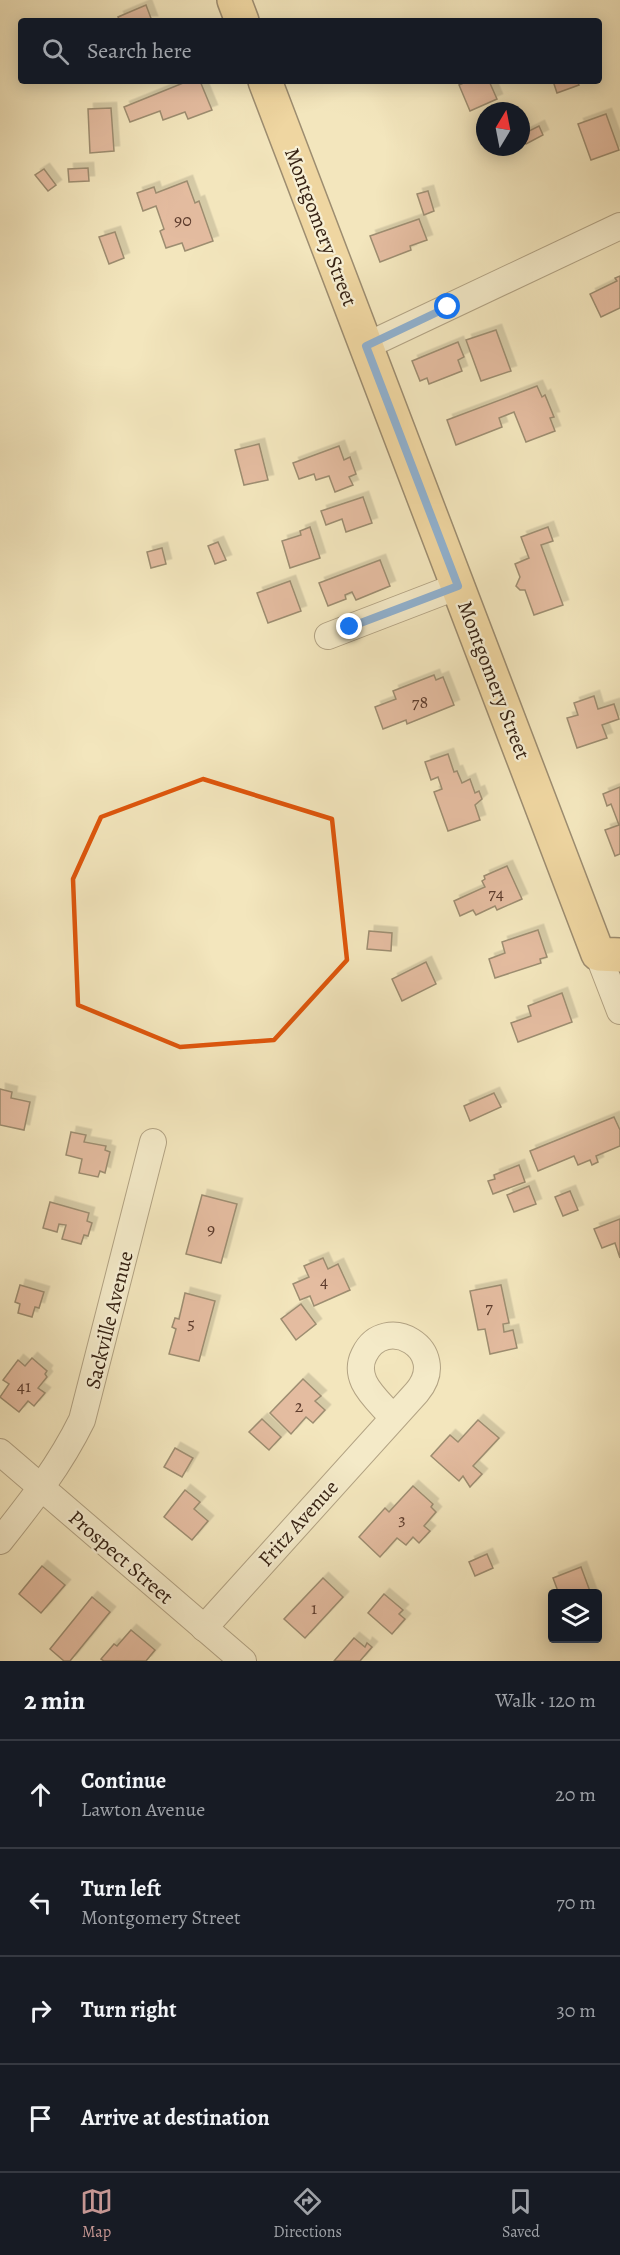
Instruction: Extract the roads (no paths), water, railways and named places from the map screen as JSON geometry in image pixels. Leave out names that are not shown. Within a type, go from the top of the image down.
[{"type":"main road","points":[[234,0],[241,18]]},
{"type":"main road","name":"Montgomery Street","points":[[266,84],[458,586],[609,954]]},
{"type":"street","points":[[366,346],[620,226]]},
{"type":"street","points":[[328,636],[458,586]]},
{"type":"street","name":"Montgomery Street","points":[[609,954],[620,1011]]},
{"type":"street","name":"Sackville Avenue","points":[[0,1541],[66,1454],[82,1420],[153,1142]]},
{"type":"street","name":"Fritz Avenue","points":[[204,1628],[393,1418]]},
{"type":"street","name":"Prospect Street","points":[[0,1452],[204,1628],[228,1656]]}]
